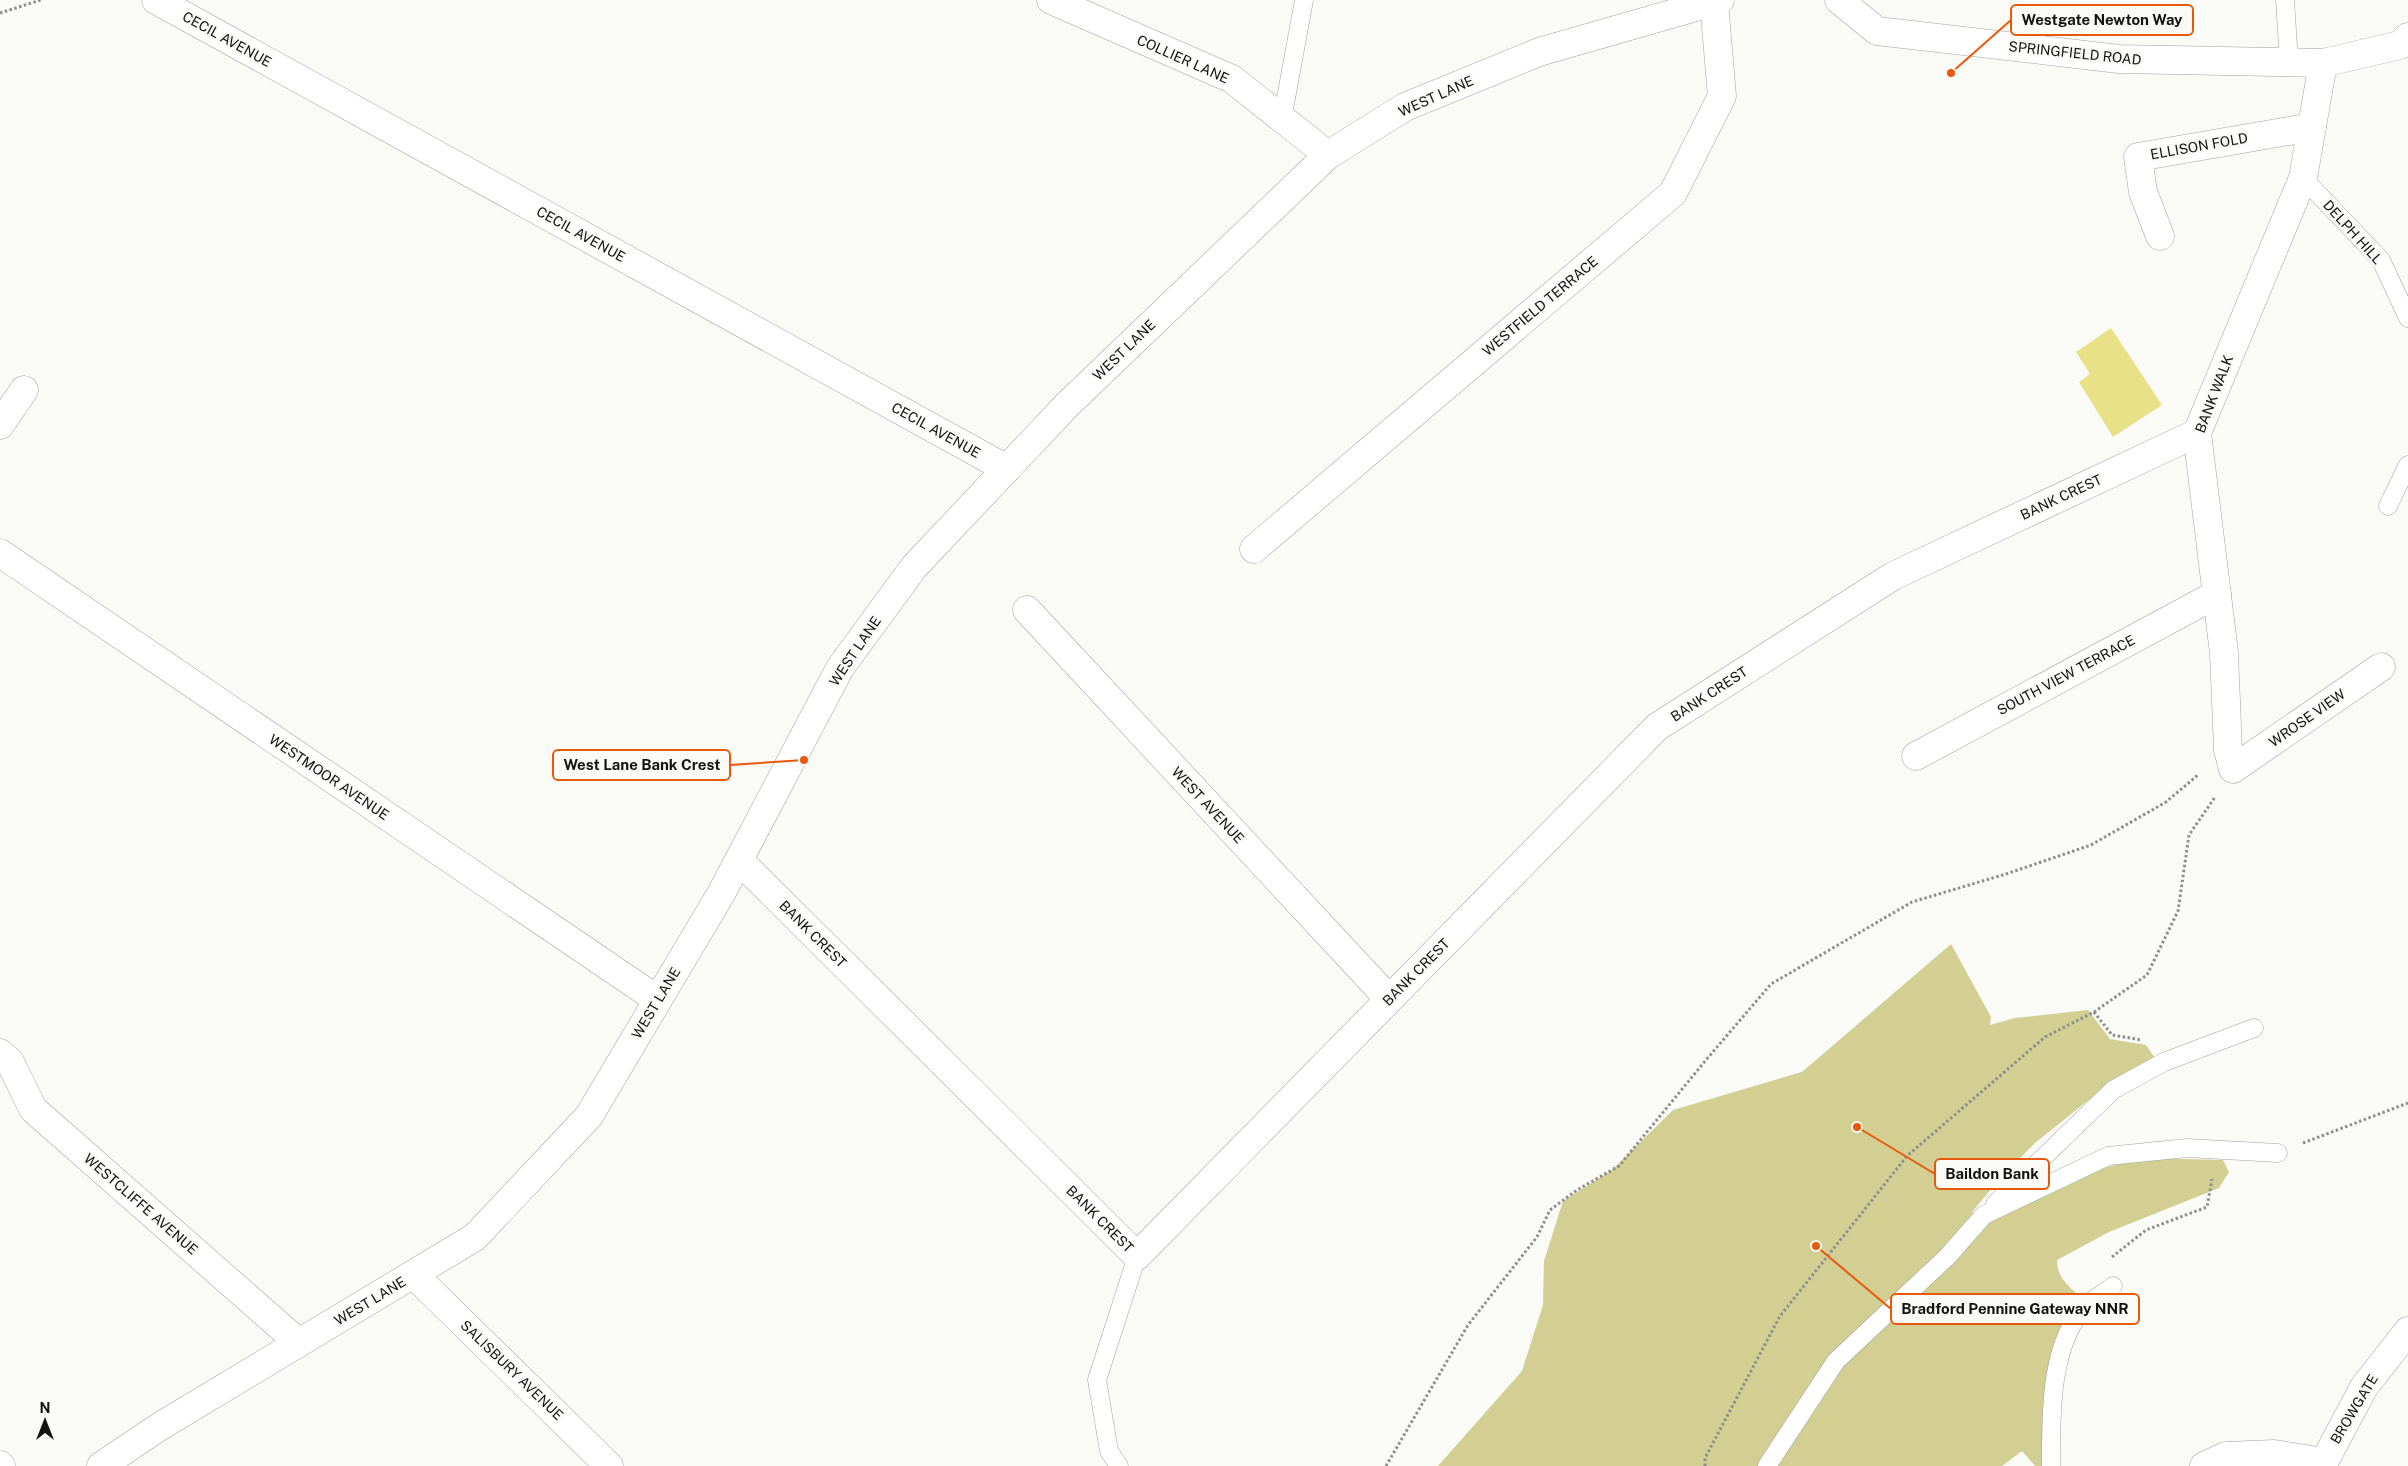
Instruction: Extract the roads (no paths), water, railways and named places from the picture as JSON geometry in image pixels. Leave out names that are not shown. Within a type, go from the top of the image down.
[{"type":"street","name":"CECIL AVENUE","points":[[156,0],[1007,469]]},
{"type":"street","name":"COLLIER LANE","points":[[1051,0],[1232,79],[1328,155]]},
{"type":"street","name":"SPRINGFIELD ROAD","points":[[1839,0],[1878,31],[2119,60],[2323,63],[2400,45],[2408,37]]},
{"type":"street","name":"WEST LANE","points":[[102,1466],[158,1427],[476,1237],[589,1116],[739,860],[840,668],[914,567],[1067,405],[1328,155],[1405,108],[1539,52],[1717,2]]},
{"type":"street","name":"WESTFIELD TERRACE","points":[[1254,549],[1673,193],[1722,96],[1717,2]]},
{"type":"street","name":"BANK WALK","points":[[2231,759],[2224,653],[2197,433],[2303,178],[2323,63]]},
{"type":"street","name":"ELLISON FOLD","points":[[2160,236],[2142,192],[2138,157],[2312,127]]},
{"type":"street","points":[[0,426],[24,390]]},
{"type":"street","name":"BANK CREST","points":[[739,860],[1136,1256],[1657,727],[1893,576],[2197,433]]},
{"type":"street","name":"WESTMOOR AVENUE","points":[[0,553],[658,1000]]},
{"type":"street","name":"SOUTH VIEW TERRACE","points":[[1916,756],[2217,594]]},
{"type":"street","name":"WEST AVENUE","points":[[1027,610],[1389,1000]]},
{"type":"street","name":"WROSE VIEW","points":[[2231,759],[2381,667]]},
{"type":"street","name":"WESTCLIFFE AVENUE","points":[[0,1053],[10,1062],[33,1109],[299,1343]]},
{"type":"street","name":"SALISBURY AVENUE","points":[[414,1275],[609,1466]]},
{"type":"street","name":"BROWGATE","points":[[2322,1464],[2364,1387],[2408,1331]]},
{"type":"street","points":[[2204,1466],[2226,1456],[2274,1454],[2322,1464]]},
{"type":"lane","points":[[1282,120],[1304,0]]},
{"type":"lane","points":[[2285,0],[2289,62]]},
{"type":"lane","name":"DELPH HILL","points":[[2303,178],[2381,260],[2408,318]]},
{"type":"lane","points":[[2388,506],[2408,465]]},
{"type":"lane","points":[[1766,1466],[1836,1361],[1948,1256],[1984,1215],[2113,1090],[2164,1062],[2254,1028]]},
{"type":"lane","points":[[1984,1215],[2108,1156],[2187,1148],[2278,1152]]},
{"type":"lane","points":[[1119,1466],[1109,1451],[1097,1380],[1136,1256]]},
{"type":"lane","points":[[2051,1466],[2051,1414],[2055,1375],[2062,1350],[2072,1326],[2088,1304],[2113,1286]]},
{"type":"place","name":"Westgate Newton Way","points":[[1951,73]]},
{"type":"place","name":"West Lane Bank Crest","points":[[804,760]]},
{"type":"place","name":"Baildon Bank","points":[[1857,1127]]},
{"type":"place","name":"Bradford Pennine Gateway NNR","points":[[1816,1246]]}]
